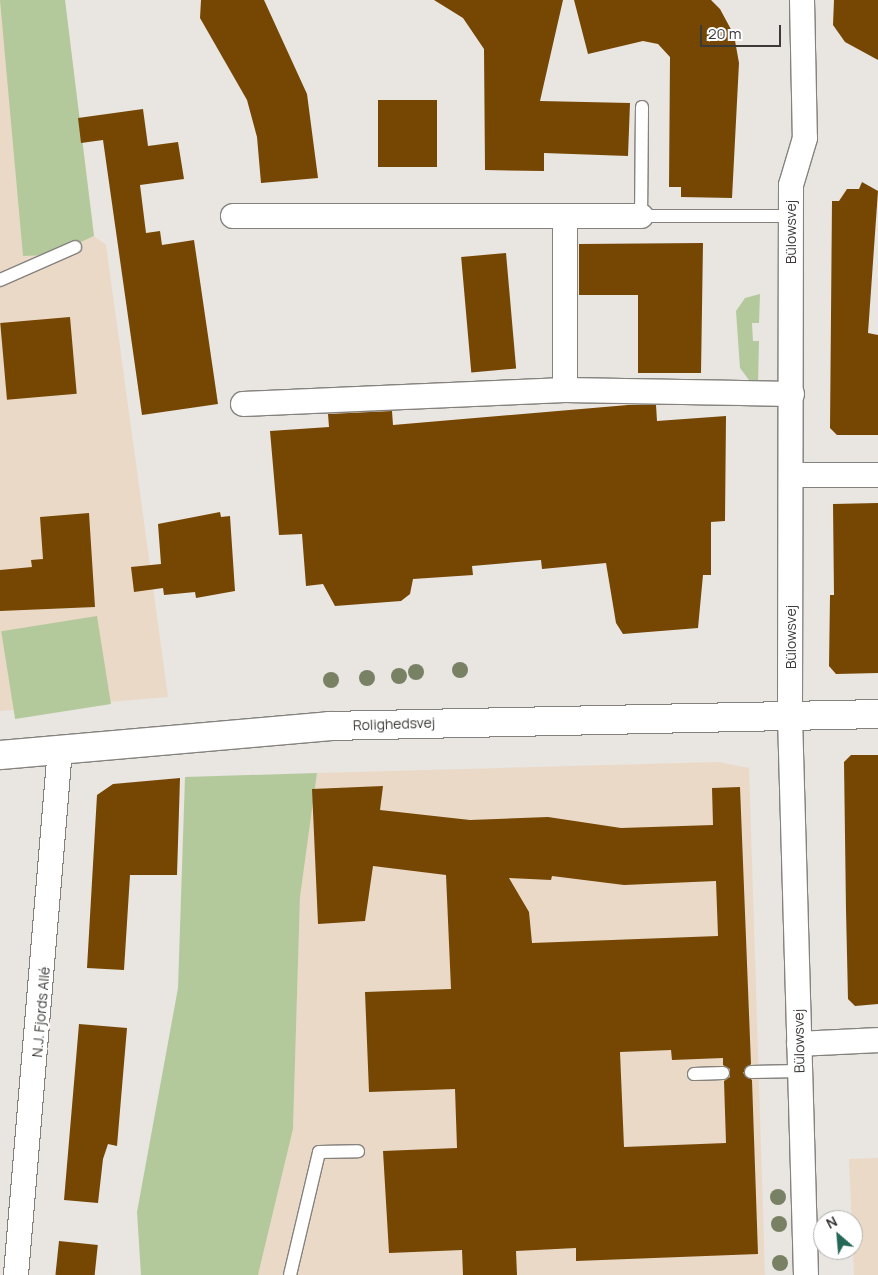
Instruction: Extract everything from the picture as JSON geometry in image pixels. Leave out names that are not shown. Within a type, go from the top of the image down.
[{"type":"street","name":"Bülowsvej","points":[[802,0],[806,138],[791,185],[792,475],[790,717],[806,1275]]},
{"type":"street","points":[[233,216],[641,216]]},
{"type":"street","points":[[565,217],[565,390]]},
{"type":"street","points":[[243,404],[565,390],[792,394]]},
{"type":"street","points":[[792,475],[878,474]]},
{"type":"street","name":"Rolighedsvej","points":[[0,755],[397,723],[878,714]]},
{"type":"street","name":"N.J. Fjords Allé","points":[[16,1275],[60,749]]},
{"type":"street","points":[[799,1044],[878,1040]]},
{"type":"lane","points":[[642,107],[641,216],[791,216]]},
{"type":"lane","points":[[0,280],[75,248]]},
{"type":"lane","points":[[751,1072],[799,1071]]},
{"type":"lane","points":[[694,1074],[723,1073]]},
{"type":"lane","points":[[290,1275],[319,1152],[358,1151]]},
{"type":"shaded area","points":[[0,0],[65,0],[94,236],[106,245],[168,697],[0,711]]},
{"type":"shaded area","points":[[718,762],[749,768],[765,1275],[258,1275],[293,1129],[300,897],[317,773]]},
{"type":"shaded area","points":[[878,1158],[878,1275],[854,1275],[853,1260],[863,1260],[863,1210],[851,1210],[849,1159]]},
{"type":"green space","points":[[0,0],[65,0],[94,236],[52,255],[23,256]]},
{"type":"green space","points":[[760,294],[759,323],[752,323],[753,341],[759,341],[758,384],[752,384],[740,368],[736,311],[745,298]]},
{"type":"green space","points":[[97,616],[111,704],[15,719],[1,631]]},
{"type":"green space","points":[[317,773],[300,897],[293,1129],[258,1275],[141,1275],[137,1212],[178,988],[185,777]]},
{"type":"building","points":[[201,0],[264,0],[307,94],[318,178],[261,183],[257,137],[247,100],[200,18]]},
{"type":"building","points":[[434,0],[563,0],[540,101],[630,103],[628,156],[544,153],[544,171],[485,170],[484,49],[463,18]]},
{"type":"building","points":[[574,0],[711,0],[720,9],[734,35],[739,63],[732,198],[681,197],[681,187],[669,187],[670,57],[658,44],[643,41],[588,54]]},
{"type":"building","points":[[834,0],[878,0],[878,60],[845,42],[833,25]]},
{"type":"building","points":[[378,100],[437,100],[437,167],[378,167]]},
{"type":"building","points":[[143,109],[148,146],[178,142],[184,179],[140,185],[146,233],[160,231],[162,245],[194,240],[218,404],[142,415],[103,140],[81,143],[78,118]]},
{"type":"building","points":[[862,182],[878,191],[868,333],[878,335],[878,435],[837,435],[830,428],[832,201],[839,201],[847,189],[859,189]]},
{"type":"building","points":[[703,243],[701,373],[638,373],[638,295],[579,295],[579,244]]},
{"type":"building","points":[[506,253],[516,369],[471,372],[461,257]]},
{"type":"building","points":[[70,317],[77,394],[7,400],[0,323]]},
{"type":"building","points":[[628,405],[656,405],[657,421],[726,416],[725,521],[711,522],[711,575],[703,575],[698,628],[623,634],[616,623],[606,563],[542,569],[541,560],[472,566],[473,575],[413,579],[410,594],[401,601],[335,606],[323,584],[306,586],[302,534],[279,535],[270,431],[329,427],[328,414],[392,411],[393,425]]},
{"type":"building","points":[[878,503],[878,673],[836,674],[829,666],[830,595],[834,595],[833,504]]},
{"type":"building","points":[[220,512],[221,517],[230,516],[235,591],[196,598],[195,592],[164,595],[163,588],[134,592],[131,567],[161,564],[158,524]]},
{"type":"building","points":[[89,513],[95,607],[0,611],[0,570],[32,567],[31,560],[43,559],[40,517]]},
{"type":"building","points":[[851,755],[878,755],[878,1004],[855,1006],[848,999],[846,910],[844,762]]},
{"type":"building","points":[[180,778],[177,875],[130,875],[124,970],[87,968],[97,795],[113,784]]},
{"type":"building","points":[[383,786],[380,810],[470,820],[548,817],[621,828],[713,825],[712,788],[740,787],[751,1064],[743,1073],[752,1080],[758,1254],[576,1261],[576,1248],[516,1251],[517,1275],[463,1275],[462,1250],[389,1253],[383,1151],[457,1148],[455,1089],[369,1092],[365,992],[451,989],[446,875],[373,866],[365,921],[318,924],[312,789]],"holes":[[[552,876],[624,885],[716,881],[718,936],[532,943],[529,912],[509,878],[551,880]],[[671,1050],[672,1060],[723,1058],[723,1065],[730,1069],[730,1077],[724,1081],[726,1143],[624,1147],[620,1052]]]},
{"type":"building","points":[[79,1024],[127,1028],[117,1146],[108,1144],[103,1159],[98,1203],[64,1200]]},
{"type":"building","points":[[59,1241],[98,1245],[95,1275],[55,1275]]}]
